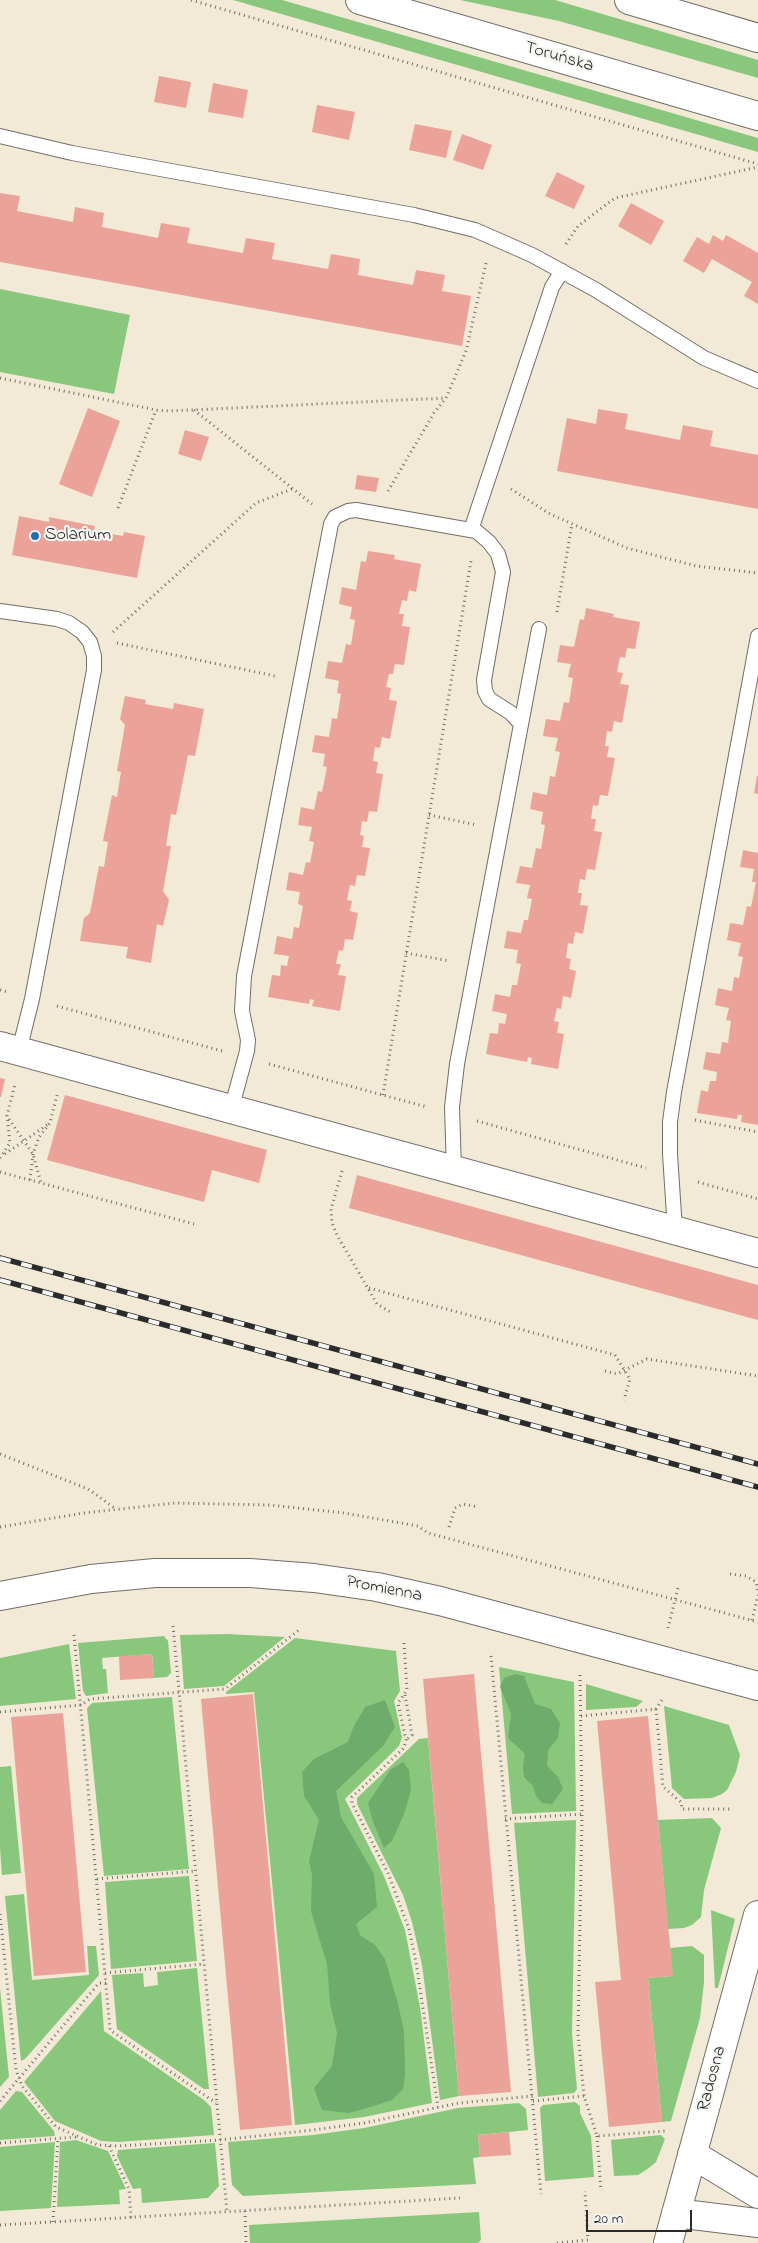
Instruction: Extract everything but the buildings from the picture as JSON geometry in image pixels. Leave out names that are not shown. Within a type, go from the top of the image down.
[{"type":"street","name":"Toruńska","points":[[360,0],[758,116]]},
{"type":"street","points":[[630,0],[758,38]]},
{"type":"street","points":[[14,1050],[758,1253]]},
{"type":"street","name":"Promienna","points":[[0,1596],[91,1579],[155,1573],[250,1573],[314,1578],[377,1587],[440,1601],[758,1686]]},
{"type":"street","name":"Radosna","points":[[668,2243],[758,1915]]},
{"type":"street","points":[[692,2154],[758,2194]]},
{"type":"street","points":[[676,2213],[758,2223]]},
{"type":"lane","points":[[0,136],[82,154],[414,215],[491,236],[596,290],[704,358],[758,381]]},
{"type":"lane","points":[[473,530],[557,269]]},
{"type":"lane","points":[[231,1110],[248,1040],[242,1011],[244,976],[300,682],[335,517],[348,511],[374,514],[473,530],[483,535],[498,554],[503,572],[484,680],[485,690],[489,699],[510,713],[521,724]]},
{"type":"lane","points":[[0,610],[57,618],[69,623],[90,642],[94,656],[94,670],[32,999],[14,1050]]},
{"type":"lane","points":[[454,1170],[452,1114],[457,1064],[540,629]]},
{"type":"lane","points":[[676,1230],[672,1175],[671,1115],[677,1067],[758,636]]},
{"type":"path","points":[[191,0],[758,166]]},
{"type":"path","points":[[557,269],[578,226],[615,198],[758,166]]},
{"type":"path","points":[[374,514],[434,413],[446,398],[466,351],[491,236]]},
{"type":"path","points":[[0,378],[156,410],[193,410],[446,398]]},
{"type":"path","points":[[118,508],[156,410]]},
{"type":"path","points":[[193,410],[333,521]]},
{"type":"path","points":[[491,470],[518,496],[550,514],[627,548],[696,566],[758,574]]},
{"type":"path","points":[[105,640],[256,503],[292,488]]},
{"type":"path","points":[[537,644],[554,626],[572,524]]},
{"type":"path","points":[[383,1096],[473,530]]},
{"type":"path","points":[[85,636],[300,682]]},
{"type":"path","points":[[429,816],[501,830]]},
{"type":"path","points":[[406,953],[476,966]]},
{"type":"path","points":[[0,990],[758,1199]]},
{"type":"path","points":[[4,1154],[10,1143],[7,1116],[14,1050]]},
{"type":"path","points":[[30,1180],[32,1154],[39,1137],[50,1123],[65,1063]]},
{"type":"path","points":[[671,1115],[758,1132]]},
{"type":"path","points":[[7,1116],[32,1154],[41,1183]]},
{"type":"path","points":[[0,1158],[50,1123]]},
{"type":"path","points":[[350,1142],[330,1216],[337,1235],[378,1304],[392,1314]]},
{"type":"path","points":[[0,1172],[194,1224]]},
{"type":"path","points":[[369,1288],[616,1355],[630,1379],[624,1400]]},
{"type":"path","points":[[606,1371],[617,1374],[647,1358],[758,1376]]},
{"type":"path","points":[[0,1454],[88,1488],[116,1509]]},
{"type":"path","points":[[0,1527],[116,1509],[175,1503],[270,1505],[344,1513],[418,1526],[428,1533],[758,1622]]},
{"type":"path","points":[[449,1526],[455,1508],[464,1504],[478,1507]]},
{"type":"path","points":[[730,1574],[746,1576],[756,1582],[758,1593],[752,1620]]},
{"type":"path","points":[[173,1626],[227,2212]]},
{"type":"path","points":[[0,1712],[81,1705],[90,1699],[225,1689],[299,1630]]},
{"type":"path","points":[[74,1635],[110,2030],[217,2104]]},
{"type":"path","points":[[404,1643],[407,1690],[398,1703],[406,1740],[404,1748],[352,1798],[352,1803],[388,1873],[409,1929],[416,1962],[438,2107]]},
{"type":"path","points":[[490,1656],[541,2194]]},
{"type":"path","points":[[580,1675],[582,1814],[578,2034],[584,2096],[597,2136],[601,2191]]},
{"type":"path","points":[[404,1694],[412,1735],[406,1740]]},
{"type":"path","points":[[664,1697],[656,1710],[663,1787],[681,1802],[682,1809],[732,1809]]},
{"type":"path","points":[[581,1716],[656,1710]]},
{"type":"path","points":[[505,1819],[582,1814]]},
{"type":"path","points":[[97,1879],[195,1871]]},
{"type":"path","points":[[0,1914],[16,2070],[22,2086],[52,2122],[78,2137],[98,2145],[220,2140],[364,2123],[459,2102],[532,2096]]},
{"type":"path","points":[[105,1973],[204,1964]]},
{"type":"path","points":[[0,2101],[99,1983],[106,1983]]},
{"type":"path","points":[[533,2102],[584,2096]]},
{"type":"path","points":[[597,2136],[675,2130]]},
{"type":"path","points":[[0,2143],[78,2137]]},
{"type":"path","points":[[53,2222],[58,2138]]},
{"type":"path","points":[[109,2146],[129,2189],[131,2218]]},
{"type":"path","points":[[557,2243],[588,2240],[585,2192]]},
{"type":"path","points":[[0,2225],[460,2198]]},
{"type":"path","points":[[245,2211],[246,2243]]},
{"type":"green space","points":[[233,0],[282,0],[758,138],[758,152]]},
{"type":"green space","points":[[460,0],[555,0],[758,60],[758,78],[559,21]]},
{"type":"green space","points":[[0,289],[130,315],[114,394],[0,372]]},
{"type":"green space","points":[[227,1634],[285,1637],[224,1686],[184,1689],[180,1635]]},
{"type":"green space","points":[[164,1636],[168,1641],[171,1673],[167,1677],[154,1678],[152,1654],[102,1658],[103,1669],[106,1669],[108,1693],[86,1696],[83,1691],[78,1643]]},
{"type":"green space","points":[[295,1638],[396,1651],[400,1691],[394,1701],[402,1737],[399,1746],[345,1799],[384,1876],[405,1930],[420,2007],[432,2103],[364,2117],[295,2125],[254,1692],[226,1694],[226,1692]]},
{"type":"green space","points":[[69,1644],[76,1699],[0,1706],[0,1658]]},
{"type":"green space","points":[[499,1667],[574,1682],[576,1811],[512,1814]]},
{"type":"green space","points":[[515,1674],[524,1676],[535,1704],[551,1709],[560,1723],[558,1738],[548,1750],[547,1766],[558,1777],[563,1789],[552,1804],[542,1803],[536,1796],[533,1786],[524,1777],[525,1754],[508,1738],[511,1714],[500,1687],[504,1678]]},
{"type":"green space","points":[[586,1684],[643,1701],[636,1707],[586,1710]]},
{"type":"green space","points":[[172,1697],[189,1869],[104,1876],[87,1708],[92,1703]]},
{"type":"green space","points":[[385,1700],[395,1727],[383,1746],[336,1791],[341,1817],[374,1874],[377,1907],[356,1924],[360,1935],[375,1945],[385,1959],[398,2004],[404,2031],[405,2074],[403,2089],[392,2100],[349,2113],[322,2110],[314,2088],[332,2066],[337,2033],[330,2003],[327,1964],[311,1911],[312,1875],[309,1861],[319,1820],[304,1796],[302,1772],[314,1759],[348,1742],[353,1728],[365,1707]]},
{"type":"green space","points":[[664,1706],[729,1725],[740,1755],[736,1772],[727,1790],[722,1794],[712,1798],[684,1799],[672,1788]]},
{"type":"green space","points":[[428,1738],[459,2096],[440,2100],[422,1965],[412,1922],[403,1895],[357,1804],[357,1798],[419,1739]]},
{"type":"green space","points":[[403,1762],[409,1770],[411,1790],[404,1814],[392,1841],[384,1848],[373,1822],[368,1803],[390,1770]]},
{"type":"green space","points":[[11,1766],[21,1873],[2,1875],[0,1767]]},
{"type":"green space","points":[[712,1818],[721,1828],[704,1890],[701,1917],[692,1925],[684,1928],[668,1929],[658,1820]]},
{"type":"green space","points":[[576,1820],[572,2033],[577,2089],[574,2093],[538,2097],[514,1823]]},
{"type":"green space","points":[[189,1876],[197,1961],[111,1969],[105,1882]]},
{"type":"green space","points":[[24,1894],[32,1980],[89,1975],[87,1946],[96,1946],[99,1975],[25,2059],[21,2061],[5,1896]]},
{"type":"green space","points":[[711,1910],[735,1919],[718,1988],[715,1988]]},
{"type":"green space","points":[[692,1946],[704,1955],[704,1982],[700,2018],[671,2121],[662,2122],[648,1978],[672,1976],[670,1948]]},
{"type":"green space","points":[[197,1968],[209,2089],[204,2089],[117,2029],[112,1975],[143,1973],[144,1987],[158,1985],[157,1972]]},
{"type":"green space","points":[[0,1988],[9,2077],[0,2087]]},
{"type":"green space","points":[[101,1991],[104,2031],[204,2100],[211,2107],[214,2135],[118,2142],[101,2141],[55,2121],[24,2082]]},
{"type":"green space","points":[[16,2091],[22,2092],[54,2131],[55,2136],[0,2140],[0,2110]]},
{"type":"green space","points":[[575,2102],[580,2106],[580,2113],[591,2136],[594,2177],[545,2181],[540,2108],[543,2105]]},
{"type":"green space","points":[[519,2103],[526,2109],[528,2130],[478,2135],[480,2157],[473,2158],[476,2184],[243,2196],[232,2185],[228,2142],[313,2135],[364,2128],[458,2108]]},
{"type":"green space","points":[[661,2135],[665,2139],[656,2162],[638,2175],[614,2176],[611,2140]]},
{"type":"green space","points":[[76,2140],[108,2151],[126,2189],[119,2190],[120,2204],[57,2207],[60,2142]]},
{"type":"green space","points":[[55,2142],[51,2208],[0,2211],[0,2147]]},
{"type":"green space","points":[[215,2143],[219,2186],[208,2198],[142,2203],[141,2188],[133,2189],[117,2156],[118,2150]]},
{"type":"green space","points":[[479,2212],[481,2240],[478,2243],[250,2243],[249,2225]]},
{"type":"railway","points":[[0,1258],[758,1464]]},
{"type":"railway","points":[[0,1280],[758,1487]]},
{"type":"place","name":"Solarium","points":[[35,536]]}]
